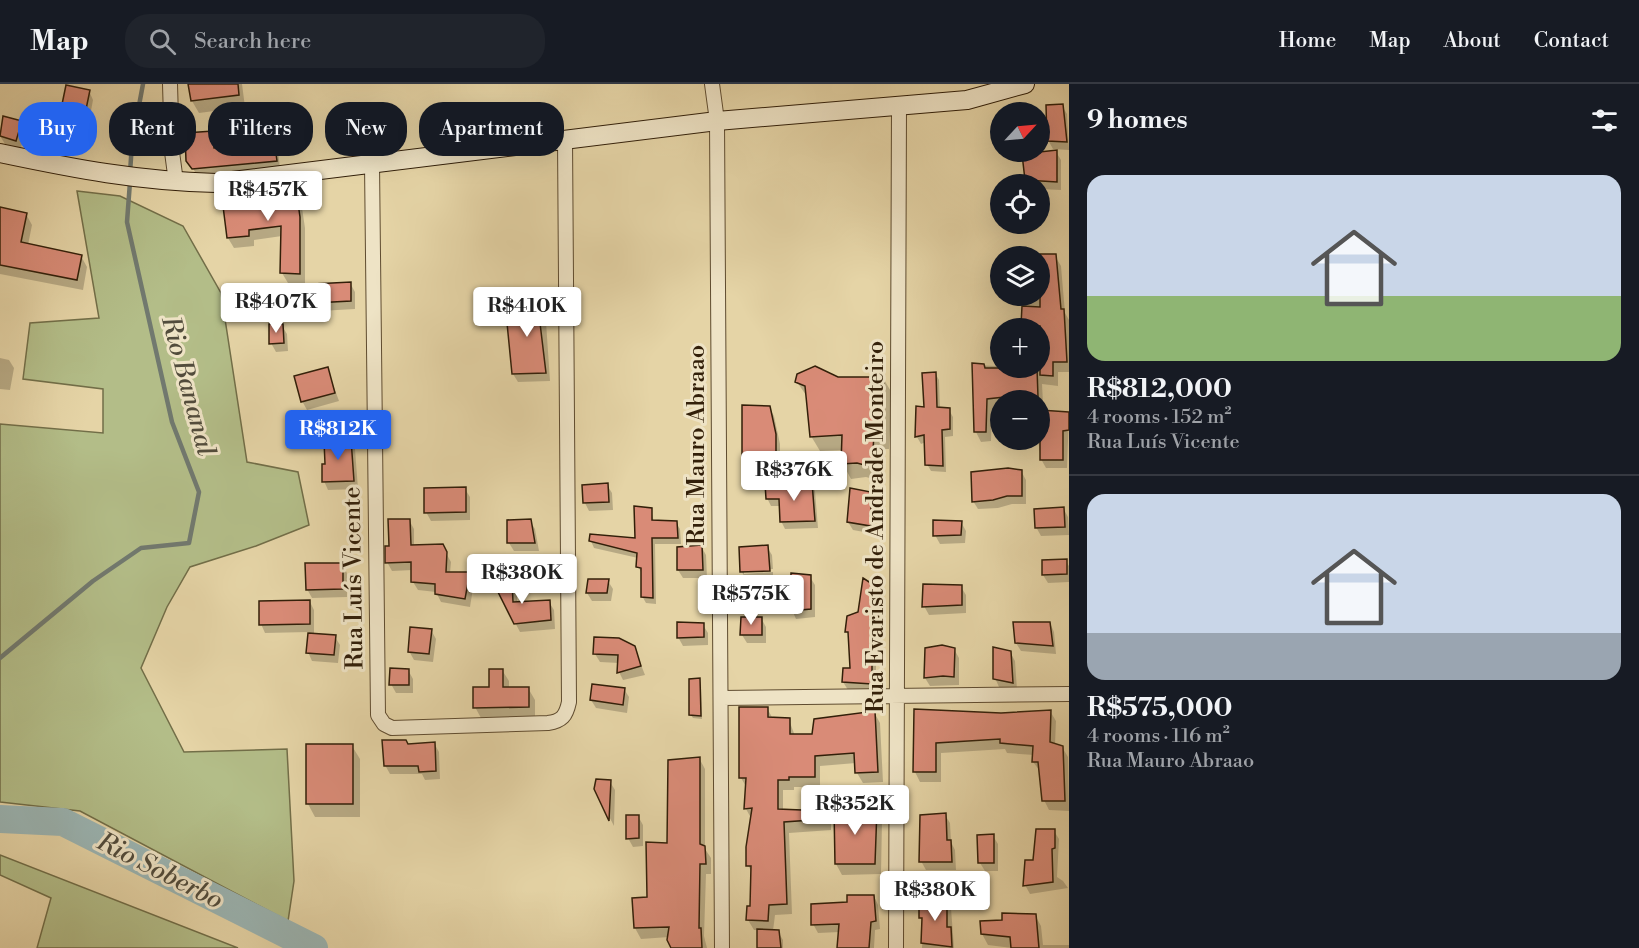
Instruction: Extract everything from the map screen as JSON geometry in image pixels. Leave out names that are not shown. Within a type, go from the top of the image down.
[{"type":"main road","points":[[0,153],[100,174],[168,182],[216,183],[264,179],[717,121],[967,100],[1025,84]]},
{"type":"street","points":[[168,182],[172,152],[170,84]]},
{"type":"street","name":"Rua Mauro Abraao","points":[[712,84],[717,121],[722,948]]},
{"type":"street","name":"Rua Evaristo de Andrade Monteiro","points":[[896,948],[899,695],[899,106]]},
{"type":"street","name":"Rua Luís Vicente","points":[[372,164],[378,715],[384,724],[392,728],[548,723],[559,721],[566,715],[569,702],[565,139]]},
{"type":"street","points":[[722,698],[1069,694]]},
{"type":"green space","points":[[77,191],[120,196],[183,226],[221,293],[247,462],[298,472],[309,525],[256,546],[190,567],[167,607],[141,668],[184,752],[287,749],[294,881],[288,921],[80,811],[0,802],[0,424],[103,433],[103,389],[23,379],[30,323],[99,318]]},
{"type":"green space","points":[[0,855],[238,948],[37,948],[51,898],[0,875]]},
{"type":"building","points":[[188,84],[238,84],[239,95],[191,101]]},
{"type":"building","points":[[66,85],[90,90],[88,102],[62,102]]},
{"type":"building","points":[[1063,104],[1067,142],[1050,141],[1050,105]]},
{"type":"building","points":[[3,116],[18,120],[16,141],[0,136]]},
{"type":"building","points":[[208,131],[208,156],[276,156],[277,161],[192,169],[186,161],[186,156],[196,156],[196,132]]},
{"type":"building","points":[[1057,150],[1057,182],[1050,182],[1050,174],[1024,174],[1023,162],[1050,162],[1050,151]]},
{"type":"building","points":[[296,189],[300,217],[300,274],[280,273],[281,226],[249,230],[249,236],[227,238],[222,198]]},
{"type":"building","points":[[0,207],[27,213],[21,242],[82,255],[77,280],[0,265]]},
{"type":"building","points":[[1050,254],[1056,254],[1061,309],[1064,309],[1067,362],[1053,362],[1053,376],[1050,376],[1050,318],[1021,318],[1022,306],[1050,306]]},
{"type":"building","points":[[351,282],[351,301],[314,303],[313,284]]},
{"type":"building","points":[[541,297],[540,323],[546,373],[512,374],[507,323],[516,323],[513,298]]},
{"type":"building","points":[[269,324],[283,324],[284,343],[269,344]]},
{"type":"building","points":[[972,363],[984,364],[985,368],[990,368],[990,378],[1037,378],[1038,390],[990,390],[990,399],[987,399],[986,432],[974,432]]},
{"type":"building","points":[[815,366],[838,377],[884,377],[881,434],[874,434],[872,467],[857,463],[841,464],[842,435],[810,437],[805,386],[795,382],[797,374]]},
{"type":"building","points":[[328,367],[335,393],[301,402],[294,376]]},
{"type":"building","points":[[936,372],[937,407],[950,408],[950,429],[942,430],[943,466],[925,465],[924,435],[915,437],[916,406],[924,407],[922,373]]},
{"type":"building","points":[[742,405],[770,406],[776,434],[776,456],[742,457]]},
{"type":"building","points":[[1050,411],[1069,412],[1069,430],[1063,431],[1063,460],[1040,460],[1040,450],[1050,450]]},
{"type":"building","points":[[351,439],[354,481],[322,482],[322,464],[325,464],[324,441]]},
{"type":"building","points":[[1008,468],[1022,470],[1022,496],[972,502],[971,472]]},
{"type":"building","points":[[797,480],[812,482],[815,521],[780,522],[779,499],[766,499],[765,483],[773,483],[796,493]]},
{"type":"building","points":[[608,483],[609,502],[583,503],[582,485]]},
{"type":"building","points":[[466,487],[466,512],[424,513],[424,488]]},
{"type":"building","points":[[850,488],[871,492],[871,526],[847,522]]},
{"type":"building","points":[[634,506],[652,508],[652,520],[677,521],[678,538],[652,538],[653,598],[641,597],[641,568],[636,567],[637,553],[589,541],[590,534],[635,538]]},
{"type":"building","points":[[1064,507],[1065,527],[1035,528],[1034,509]]},
{"type":"building","points":[[388,519],[410,519],[411,545],[443,544],[447,552],[446,572],[470,572],[465,599],[435,594],[435,584],[411,582],[411,562],[385,563],[385,546],[389,546]]},
{"type":"building","points":[[531,519],[535,543],[507,543],[507,520]]},
{"type":"building","points":[[933,520],[962,521],[961,535],[933,536]]},
{"type":"building","points":[[702,545],[703,570],[677,570],[677,547]]},
{"type":"building","points":[[768,545],[770,571],[740,572],[739,547]]},
{"type":"building","points":[[1067,559],[1067,574],[1042,575],[1042,560]]},
{"type":"building","points":[[305,563],[343,563],[343,589],[306,590]]},
{"type":"building","points":[[791,573],[811,575],[811,609],[790,611]]},
{"type":"building","points":[[863,578],[880,589],[876,648],[872,648],[872,684],[842,682],[843,668],[850,668],[848,632],[845,632],[847,616],[858,612]]},
{"type":"building","points":[[588,579],[609,579],[607,593],[586,593]]},
{"type":"building","points":[[492,580],[512,580],[513,602],[550,600],[551,620],[514,624]]},
{"type":"building","points":[[923,584],[962,585],[962,605],[922,607]]},
{"type":"building","points":[[310,600],[310,624],[259,625],[259,601]]},
{"type":"building","points":[[741,617],[762,617],[762,635],[740,635]]},
{"type":"building","points":[[677,622],[704,623],[704,637],[677,638]]},
{"type":"building","points":[[1013,622],[1050,622],[1053,646],[1015,643]]},
{"type":"building","points":[[410,627],[432,629],[429,654],[408,652]]},
{"type":"building","points":[[308,633],[336,635],[334,655],[306,653]]},
{"type":"building","points":[[594,637],[619,638],[635,646],[641,666],[617,673],[618,655],[593,654]]},
{"type":"building","points":[[942,645],[955,648],[954,677],[924,678],[925,648]]},
{"type":"building","points":[[993,647],[1011,651],[1013,683],[993,679]]},
{"type":"building","points":[[390,668],[409,669],[409,685],[389,685]]},
{"type":"building","points":[[489,669],[503,669],[503,687],[529,687],[529,707],[473,708],[473,687],[489,687]]},
{"type":"building","points":[[700,678],[701,716],[689,715],[689,679]]},
{"type":"building","points":[[592,684],[625,688],[623,705],[590,700]]},
{"type":"building","points":[[739,707],[768,707],[768,717],[790,718],[790,734],[812,734],[814,719],[875,711],[878,772],[855,773],[854,753],[815,756],[815,777],[789,777],[789,780],[778,780],[778,809],[826,811],[826,819],[784,822],[787,904],[769,905],[768,921],[746,920],[747,906],[750,906],[751,866],[746,866],[746,847],[752,808],[744,809],[746,778],[739,778]]},
{"type":"building","points":[[914,709],[1001,713],[1051,710],[1050,742],[1063,746],[1065,801],[1042,801],[1038,762],[1032,762],[1033,746],[1000,743],[1000,739],[936,743],[936,772],[913,772]]},
{"type":"building","points":[[382,740],[406,740],[408,744],[435,742],[436,771],[419,772],[418,766],[384,766]]},
{"type":"building","points":[[306,744],[353,744],[353,804],[306,804]]},
{"type":"building","points":[[700,757],[700,844],[705,846],[706,864],[700,864],[699,928],[701,928],[702,948],[671,948],[667,940],[669,927],[634,928],[632,898],[647,897],[646,842],[667,843],[668,760]]},
{"type":"building","points":[[596,779],[611,780],[609,821],[594,789]]},
{"type":"building","points":[[877,808],[875,864],[835,864],[834,809]]},
{"type":"building","points":[[946,813],[947,840],[951,840],[952,862],[919,862],[920,815]]},
{"type":"building","points":[[626,815],[639,815],[639,838],[626,839]]},
{"type":"building","points":[[1036,829],[1055,829],[1055,848],[1052,849],[1053,882],[1023,886],[1025,860],[1033,860]]},
{"type":"building","points":[[994,834],[994,863],[978,863],[977,835]]},
{"type":"building","points":[[847,895],[874,895],[876,921],[871,922],[869,948],[837,948],[839,924],[811,925],[811,904],[847,902]]},
{"type":"building","points":[[919,898],[947,898],[947,927],[951,927],[952,947],[921,943],[922,918],[919,918]]},
{"type":"building","points":[[1002,913],[1036,914],[1039,948],[1011,948],[1010,937],[981,934],[980,921],[1002,920]]},
{"type":"building","points":[[757,929],[779,930],[781,948],[757,948]]},
{"type":"waterway","name":"Rio Bananal","points":[[130,173],[132,143],[143,84]]},
{"type":"waterway","name":"Rio Bananal","points":[[0,658],[93,581],[141,548],[189,543],[199,492],[172,422],[127,222],[130,182]]},
{"type":"waterway","name":"Rio Soberbo","points":[[0,819],[63,822],[314,948]]}]
